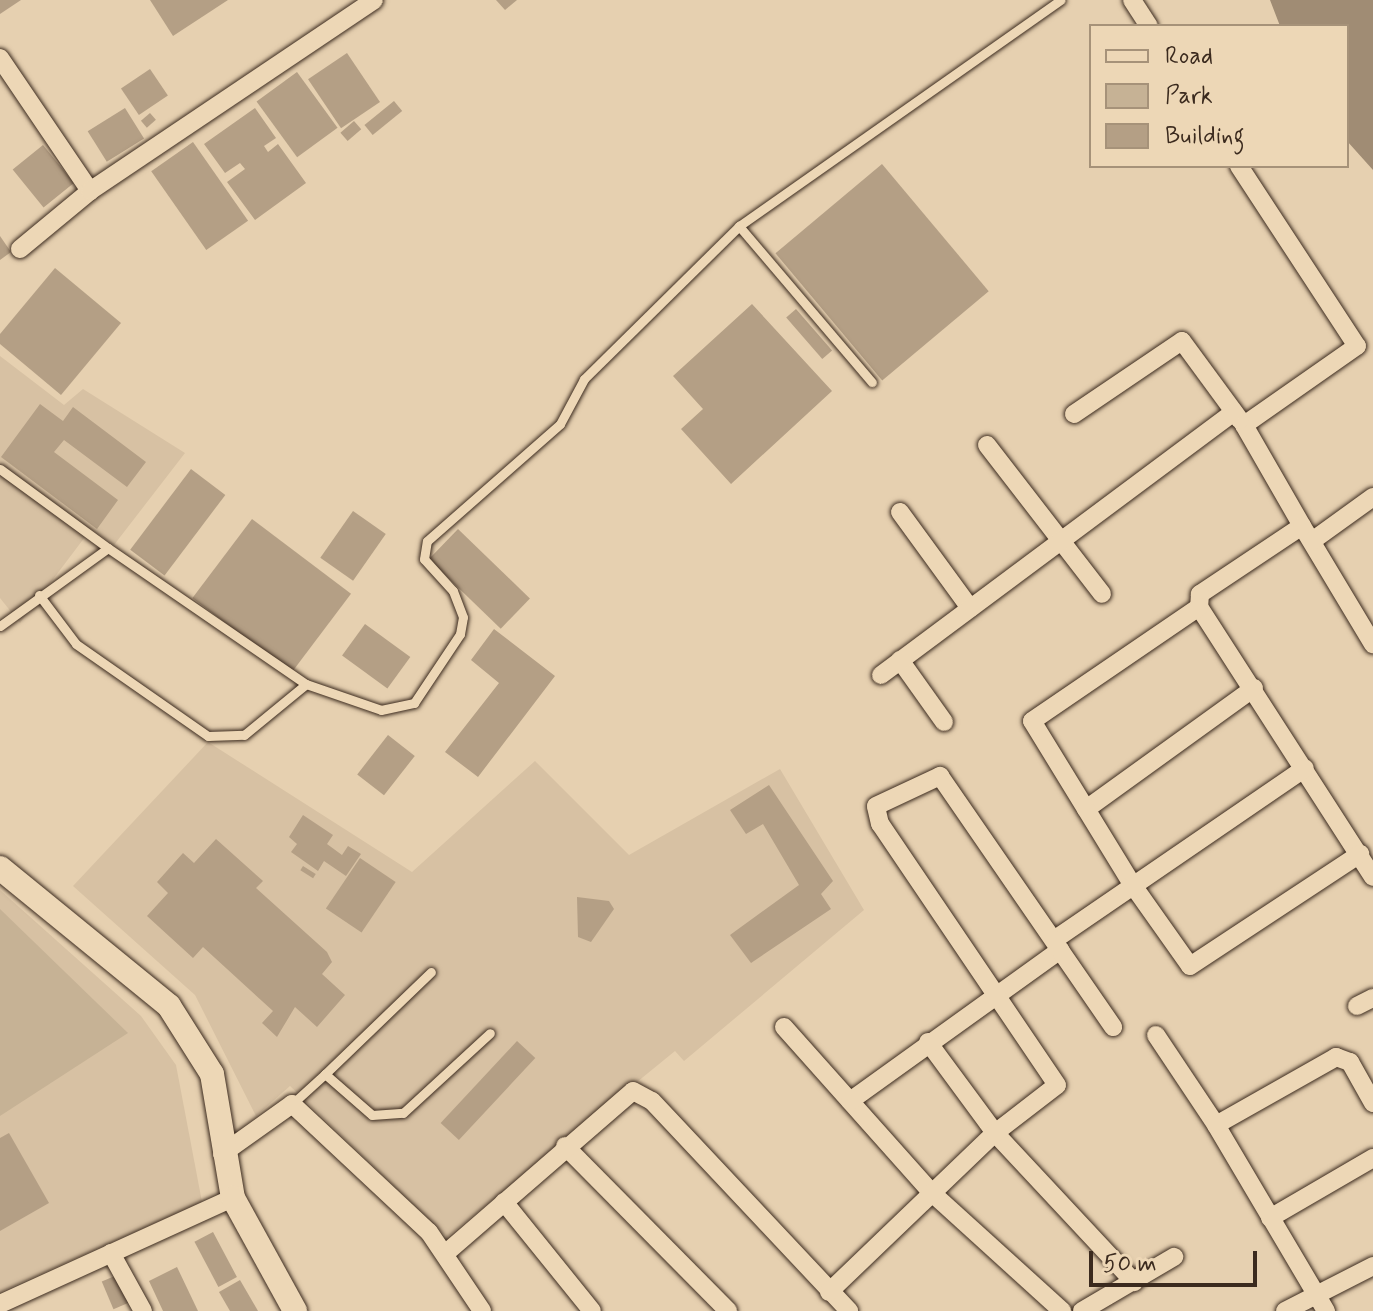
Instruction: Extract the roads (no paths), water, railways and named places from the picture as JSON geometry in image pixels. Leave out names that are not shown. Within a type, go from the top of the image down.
[{"type":"main road","points":[[0,868],[169,1006],[212,1074],[222,1154],[233,1198],[295,1311]]},
{"type":"street","points":[[20,249],[90,191],[374,0]]},
{"type":"street","points":[[1132,0],[1148,24]]},
{"type":"street","points":[[0,58],[90,191]]},
{"type":"street","points":[[881,675],[1062,537],[1239,419],[1357,346],[1240,168]]},
{"type":"street","points":[[1074,414],[1182,341],[1239,419],[1373,644]]},
{"type":"street","points":[[987,445],[1062,537],[1102,594]]},
{"type":"street","points":[[1373,497],[1200,594],[1199,607],[1373,877]]},
{"type":"street","points":[[900,512],[970,608]]},
{"type":"street","points":[[1199,607],[1032,721],[1132,884],[1190,966],[1360,854]]},
{"type":"street","points":[[900,660],[944,722]]},
{"type":"street","points":[[1086,809],[1254,688]]},
{"type":"street","points":[[850,1101],[993,996],[1132,884],[1305,768]]},
{"type":"street","points":[[829,1292],[995,1133],[1057,1085],[993,996],[880,824],[876,806],[940,776],[1113,1027]]},
{"type":"street","points":[[784,1027],[932,1193],[1062,1311]]},
{"type":"street","points":[[1156,1035],[1216,1125],[1326,1311]]},
{"type":"street","points":[[928,1042],[995,1133],[1134,1282]]},
{"type":"street","points":[[1216,1125],[1336,1057],[1350,1062],[1373,1103]]},
{"type":"street","points":[[446,1253],[624,1096],[642,1094],[849,1311]]},
{"type":"street","points":[[222,1154],[292,1104],[446,1253],[482,1311]]},
{"type":"street","points":[[565,1146],[728,1311]]},
{"type":"street","points":[[1270,1218],[1373,1158]]},
{"type":"street","points":[[0,1304],[233,1198]]},
{"type":"street","points":[[504,1202],[592,1311]]},
{"type":"street","points":[[111,1253],[143,1311]]},
{"type":"street","points":[[1082,1311],[1174,1257]]},
{"type":"street","points":[[1285,1311],[1373,1266]]},
{"type":"lane","points":[[0,469],[108,548],[306,684],[381,710],[425,694],[463,617],[453,591],[424,559],[427,541],[560,424],[584,379],[739,226],[1061,0]]},
{"type":"lane","points":[[739,226],[872,382]]},
{"type":"lane","points":[[0,626],[108,548]]},
{"type":"lane","points":[[39,595],[76,644],[208,736],[244,735],[306,684]]},
{"type":"lane","points":[[292,1104],[431,972]]},
{"type":"lane","points":[[325,1074],[372,1115],[393,1115],[490,1033]]}]
